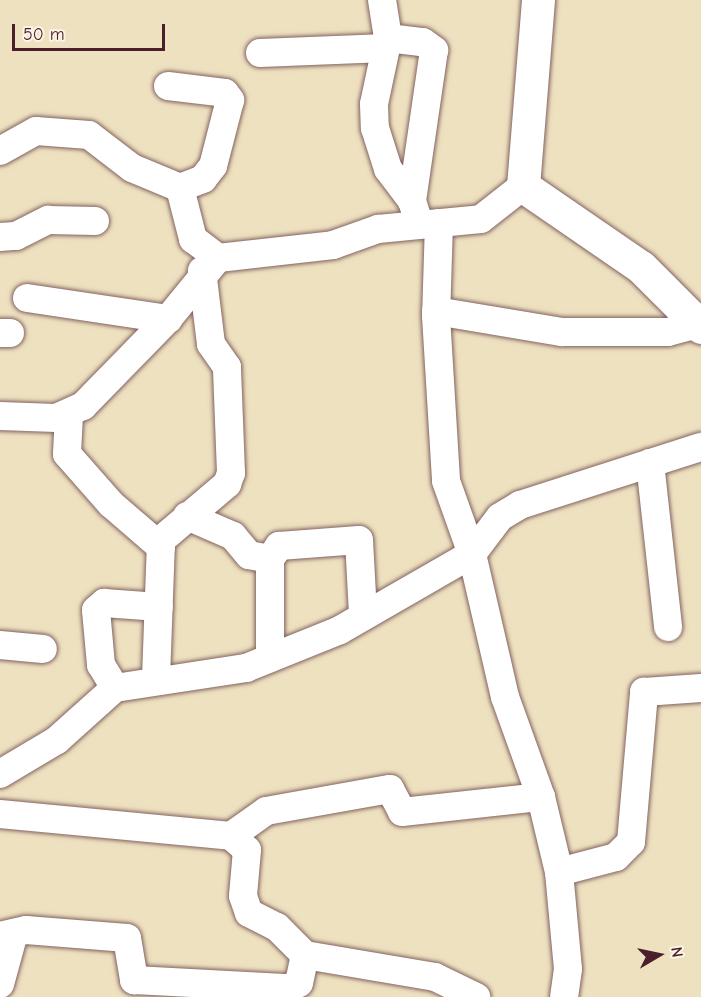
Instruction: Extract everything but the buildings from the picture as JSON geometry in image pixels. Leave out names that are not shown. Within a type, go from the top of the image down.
[{"type":"main road","points":[[538,0],[523,186],[641,267],[699,325]]},
{"type":"street","points":[[382,0],[387,43],[374,104],[375,128],[388,169],[424,216]]},
{"type":"street","points":[[260,53],[423,42],[434,50],[424,216],[436,311],[446,481],[472,554],[505,697],[542,797],[559,872],[568,969],[564,997]]},
{"type":"street","points":[[0,151],[36,131],[80,133],[102,142],[132,168],[180,188],[203,179],[213,166],[230,100],[225,93],[168,86]]},
{"type":"street","points":[[161,547],[111,504],[67,454],[69,415],[168,319],[210,264],[333,245],[424,216],[481,219],[523,186]]},
{"type":"street","points":[[156,678],[161,547],[165,533],[227,484],[231,473],[227,367],[211,344],[210,264],[193,239],[180,188]]},
{"type":"street","points":[[0,237],[16,236],[48,220],[96,222]]},
{"type":"street","points":[[27,298],[168,319]]},
{"type":"street","points":[[436,311],[562,332],[668,332],[699,325]]},
{"type":"street","points":[[0,416],[69,415]]},
{"type":"street","points":[[3,767],[57,740],[115,688],[156,678],[246,668],[340,630],[363,614],[429,583],[472,554],[500,518],[520,505],[701,447]]},
{"type":"street","points":[[650,463],[668,627]]},
{"type":"street","points":[[187,516],[233,536],[249,555],[270,559]]},
{"type":"street","points":[[270,658],[270,559],[279,546],[358,540],[363,614]]},
{"type":"street","points":[[115,688],[101,665],[96,610],[104,603],[159,607]]},
{"type":"street","points":[[0,645],[43,649]]},
{"type":"street","points":[[559,872],[616,857],[631,842],[644,692],[701,688]]},
{"type":"street","points":[[231,836],[266,811],[390,789],[402,812],[542,797]]},
{"type":"street","points":[[0,814],[231,836],[247,850],[243,896],[249,913],[277,927],[305,954],[435,977],[476,997]]},
{"type":"street","points":[[0,984],[7,935],[127,938],[134,980],[289,988],[298,983],[305,954]]}]
